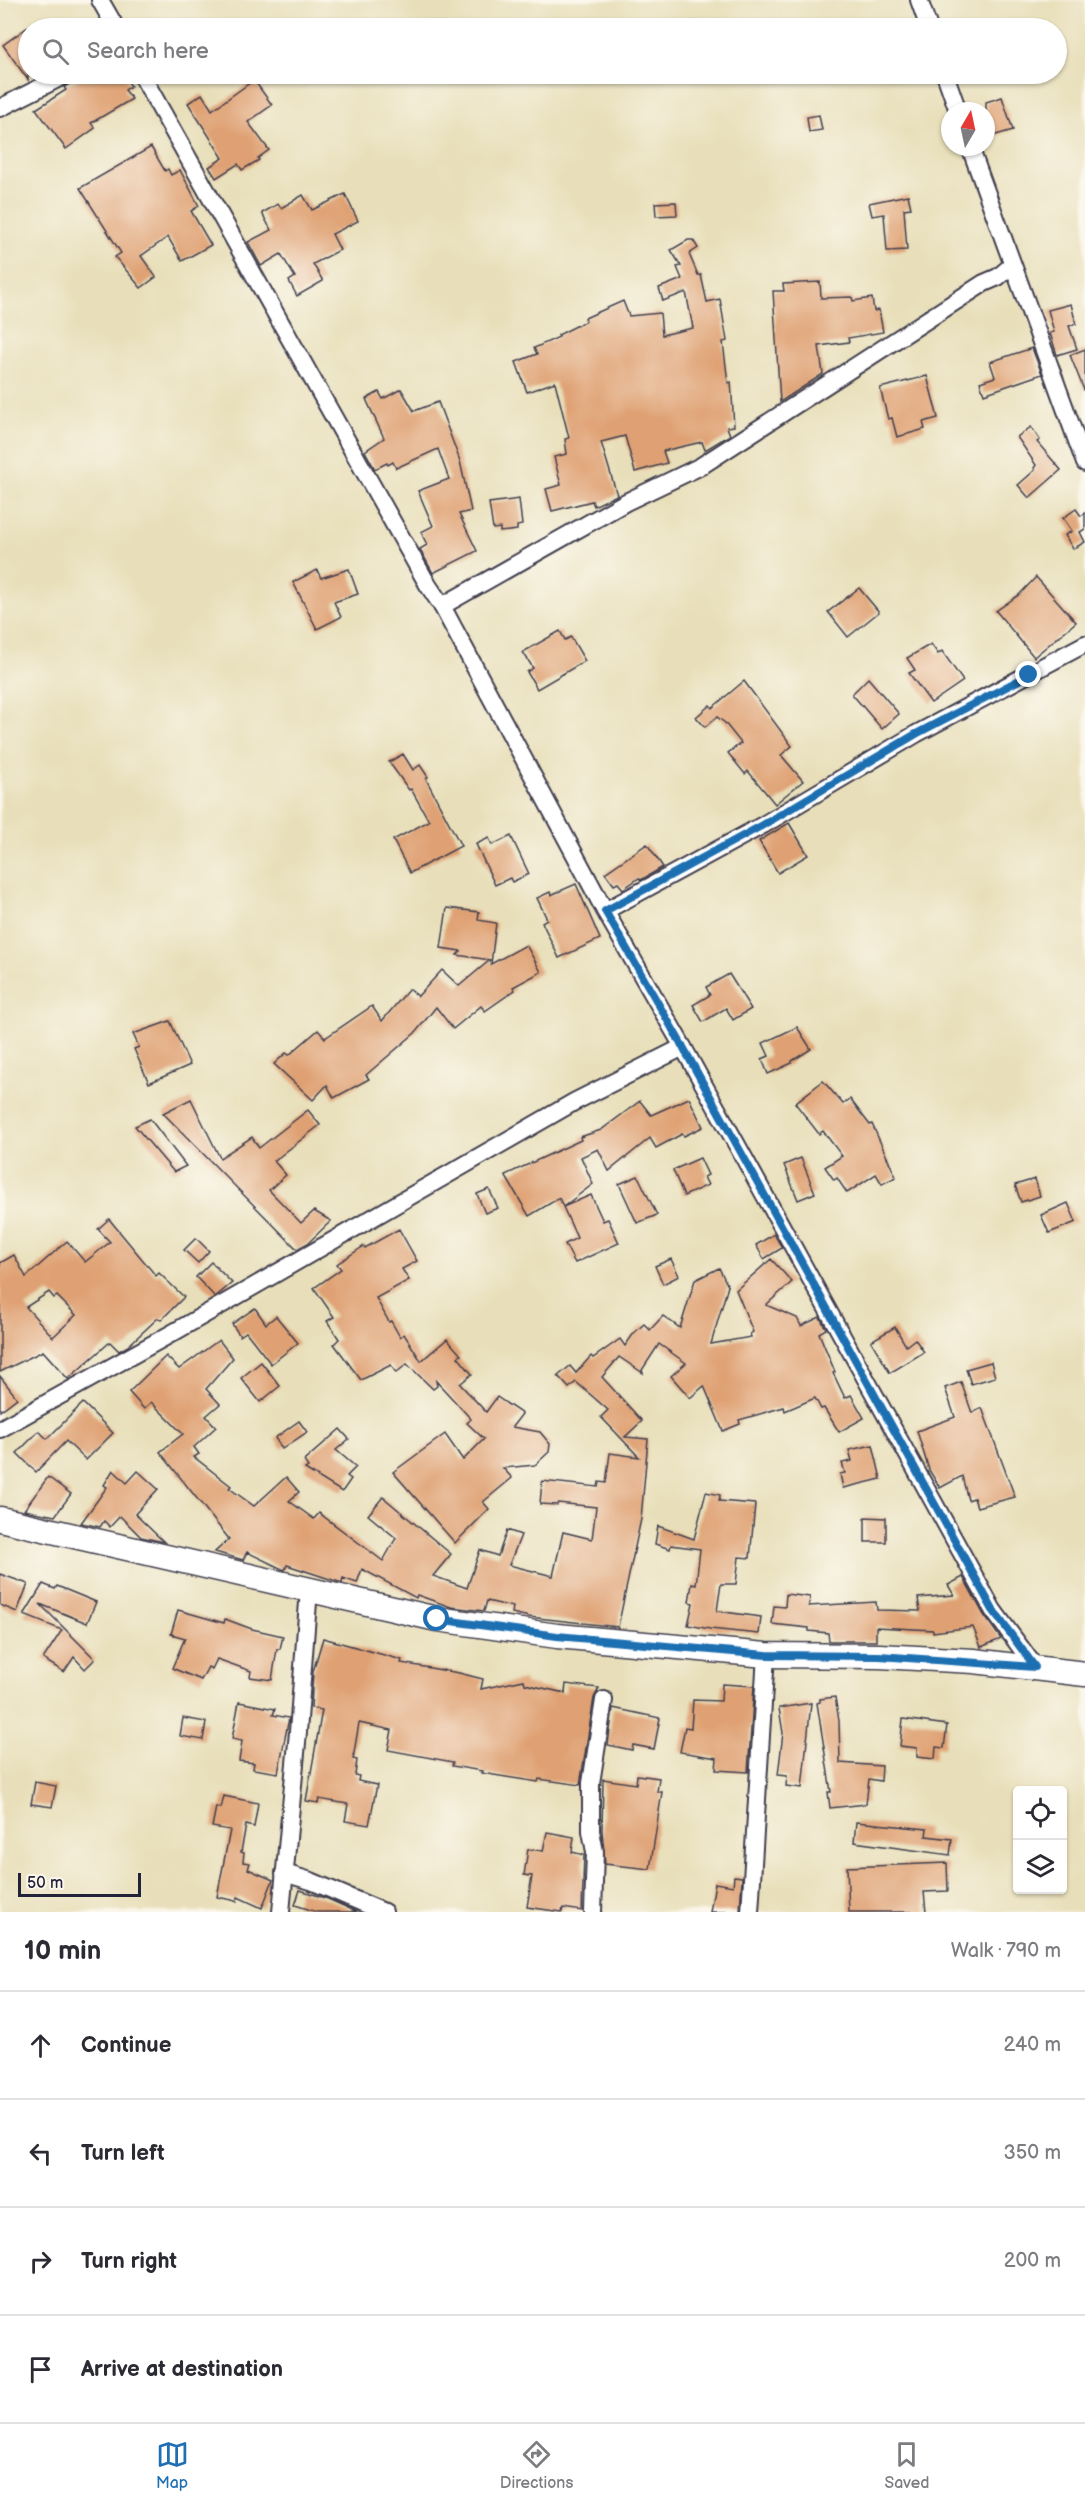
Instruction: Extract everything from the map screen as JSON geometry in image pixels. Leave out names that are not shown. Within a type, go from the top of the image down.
[{"type":"main road","points":[[0,1519],[437,1619],[557,1636],[766,1655],[879,1656],[1035,1667],[1085,1674]]},
{"type":"street","points":[[100,0],[110,18]]},
{"type":"street","points":[[919,0],[925,18]]},
{"type":"street","points":[[0,108],[47,84]]},
{"type":"street","points":[[147,84],[422,575],[442,606],[605,911],[683,1047],[993,1610],[1035,1667]]},
{"type":"street","points":[[949,84],[955,102]]},
{"type":"street","points":[[973,156],[1085,463]]},
{"type":"street","points":[[442,606],[626,502],[701,466],[984,283],[998,277],[1012,265]]},
{"type":"street","points":[[605,911],[763,825],[916,734],[1085,644]]},
{"type":"street","points":[[0,1429],[176,1331],[574,1102],[683,1047]]},
{"type":"street","points":[[280,1912],[298,1732],[309,1589]]},
{"type":"street","points":[[750,1912],[766,1655]]},
{"type":"street","points":[[593,1912],[595,1852],[591,1831],[591,1783],[604,1700]]},
{"type":"street","points":[[284,1873],[311,1881],[384,1912]]},
{"type":"building","points":[[18,34],[18,66],[3,45]]},
{"type":"building","points":[[69,84],[130,84],[131,86],[125,90],[132,99],[91,123],[95,128],[66,149],[36,109],[66,90],[64,87]]},
{"type":"building","points":[[248,84],[257,84],[272,105],[248,122],[269,150],[258,158],[259,160],[242,170],[238,164],[216,178],[209,167],[223,158],[188,103],[202,94],[212,110]]},
{"type":"building","points":[[1002,97],[1013,130],[995,135],[995,102],[986,102]]},
{"type":"building","points":[[819,115],[822,130],[809,132],[807,117]]},
{"type":"building","points":[[151,147],[165,171],[168,169],[171,175],[180,170],[199,206],[191,211],[211,245],[182,261],[168,237],[141,256],[156,277],[141,288],[115,257],[121,253],[80,188]]},
{"type":"building","points":[[345,194],[358,221],[332,234],[340,250],[313,264],[323,281],[297,296],[289,281],[295,277],[281,254],[261,266],[248,242],[271,230],[262,213],[278,204],[281,208],[303,195],[312,210]]},
{"type":"building","points":[[908,195],[911,208],[904,209],[907,250],[887,251],[884,214],[872,216],[869,203]]},
{"type":"building","points":[[676,202],[677,215],[656,216],[655,203]]},
{"type":"building","points":[[688,240],[693,240],[698,248],[689,254],[698,275],[701,275],[707,302],[720,299],[727,341],[723,342],[728,383],[731,382],[734,426],[727,427],[730,435],[705,450],[702,442],[663,451],[667,463],[635,472],[625,436],[601,442],[617,495],[594,506],[592,501],[552,511],[546,489],[561,485],[554,457],[567,454],[565,439],[569,438],[555,382],[527,392],[516,362],[537,354],[534,348],[559,337],[558,335],[586,321],[585,318],[623,301],[629,316],[660,313],[662,335],[693,328],[686,292],[663,301],[659,288],[682,279],[677,267],[681,266],[671,250]]},
{"type":"building","points":[[820,282],[821,298],[852,297],[853,301],[872,298],[874,311],[879,310],[883,332],[848,338],[849,342],[819,346],[823,374],[780,402],[773,291],[784,291],[783,284]]},
{"type":"building","points":[[1071,304],[1076,324],[1069,326],[1077,349],[1057,355],[1050,333],[1054,332],[1048,310]]},
{"type":"building","points":[[1032,348],[1042,374],[984,394],[980,382],[995,377],[990,362]]},
{"type":"building","points":[[1085,349],[1085,390],[1084,390],[1070,355]]},
{"type":"building","points":[[927,376],[938,418],[923,422],[925,429],[897,437],[892,418],[888,419],[880,388]]},
{"type":"building","points":[[401,389],[414,411],[438,402],[460,461],[471,511],[459,514],[477,551],[433,573],[420,549],[427,545],[421,532],[433,526],[418,491],[449,479],[438,449],[396,468],[393,462],[375,469],[365,451],[384,438],[366,399],[379,392],[383,399]]},
{"type":"building","points":[[1031,427],[1040,440],[1037,442],[1061,470],[1029,498],[1018,485],[1035,470],[1036,465],[1017,437]]},
{"type":"building","points":[[519,499],[522,525],[517,526],[517,530],[500,532],[500,528],[493,529],[489,503]]},
{"type":"building","points":[[1076,509],[1081,516],[1085,513],[1085,529],[1080,532],[1085,542],[1073,549],[1065,535],[1072,531],[1063,518]]},
{"type":"building","points":[[349,569],[358,594],[334,602],[341,617],[317,629],[293,582],[317,570],[321,578]]},
{"type":"building","points":[[1036,577],[1076,622],[1034,657],[996,611],[1020,594]]},
{"type":"building","points":[[859,588],[879,612],[848,637],[828,612]]},
{"type":"building","points":[[560,631],[565,640],[571,637],[585,661],[537,689],[527,672],[533,668],[523,652]]},
{"type":"building","points":[[931,644],[938,654],[942,651],[963,681],[931,703],[909,673],[915,670],[907,658]]},
{"type":"building","points":[[868,678],[899,714],[882,729],[852,694]]},
{"type":"building","points":[[744,681],[792,746],[781,755],[803,781],[775,804],[748,771],[745,774],[728,753],[741,743],[725,723],[717,717],[705,727],[696,717],[710,705],[712,708]]},
{"type":"building","points":[[403,754],[413,770],[420,765],[428,777],[426,779],[461,846],[410,873],[393,840],[429,821],[411,789],[409,790],[389,762]]},
{"type":"building","points":[[789,823],[808,855],[778,873],[759,841]]},
{"type":"building","points":[[511,836],[529,874],[512,882],[510,878],[495,885],[476,844],[489,838],[492,845]]},
{"type":"building","points":[[647,844],[663,867],[641,880],[639,878],[623,889],[618,883],[614,885],[605,873]]},
{"type":"building","points":[[576,884],[600,939],[559,958],[542,922],[547,919],[537,898],[550,892],[551,895]]},
{"type":"building","points":[[447,908],[479,912],[478,920],[496,923],[491,964],[526,945],[541,972],[513,987],[515,990],[485,1011],[481,1006],[453,1029],[436,1007],[415,1033],[366,1075],[369,1079],[334,1098],[327,1085],[313,1100],[274,1064],[286,1053],[289,1055],[318,1030],[325,1038],[372,1006],[382,1021],[409,989],[418,996],[442,970],[459,986],[490,960],[457,955],[461,951],[441,948]]},
{"type":"building","points":[[729,974],[751,1009],[733,1020],[726,1008],[703,1022],[693,1005],[710,995],[706,987]]},
{"type":"building","points":[[170,1021],[190,1065],[149,1083],[134,1049],[139,1047],[133,1034]]},
{"type":"building","points":[[797,1027],[811,1049],[792,1063],[768,1074],[762,1059],[769,1056],[763,1043]]},
{"type":"building","points":[[823,1081],[843,1104],[850,1099],[870,1125],[872,1124],[896,1177],[882,1184],[876,1174],[847,1193],[837,1178],[834,1180],[825,1167],[842,1156],[823,1131],[819,1134],[795,1103]]},
{"type":"building","points":[[689,1098],[703,1127],[684,1136],[682,1134],[656,1148],[650,1138],[609,1171],[598,1149],[581,1157],[593,1184],[563,1207],[559,1198],[529,1216],[505,1175],[581,1140],[580,1137],[601,1130],[640,1101],[651,1115]]},
{"type":"building","points":[[191,1099],[220,1158],[252,1137],[259,1148],[308,1110],[320,1125],[274,1161],[286,1175],[269,1190],[301,1223],[314,1211],[331,1221],[308,1243],[297,1249],[163,1113]]},
{"type":"building","points":[[150,1119],[186,1166],[174,1172],[135,1126]]},
{"type":"building","points":[[700,1158],[708,1175],[704,1177],[708,1185],[684,1196],[673,1170]]},
{"type":"building","points":[[801,1158],[815,1193],[798,1200],[784,1165]]},
{"type":"building","points":[[638,1176],[657,1215],[637,1223],[619,1184]]},
{"type":"building","points":[[1035,1179],[1040,1196],[1021,1202],[1015,1185]]},
{"type":"building","points":[[489,1189],[498,1208],[485,1213],[477,1194]]},
{"type":"building","points":[[591,1195],[603,1221],[608,1219],[619,1243],[575,1263],[565,1244],[577,1238],[563,1207]]},
{"type":"building","points":[[1068,1203],[1076,1222],[1049,1233],[1041,1215]]},
{"type":"building","points":[[109,1219],[156,1276],[159,1273],[184,1297],[161,1320],[158,1318],[128,1346],[119,1351],[110,1342],[68,1379],[43,1351],[0,1372],[0,1263],[14,1255],[26,1277],[67,1241],[85,1262],[110,1242],[98,1229]],"holes":[[[49,1292],[54,1298],[57,1296],[76,1315],[53,1337],[26,1307]]]},
{"type":"building","points":[[399,1229],[417,1261],[402,1269],[409,1280],[376,1298],[389,1322],[391,1321],[400,1337],[404,1334],[421,1361],[447,1339],[461,1355],[458,1357],[472,1374],[460,1384],[486,1412],[497,1397],[522,1414],[512,1427],[540,1432],[550,1444],[549,1452],[535,1465],[503,1468],[512,1478],[483,1502],[489,1509],[455,1543],[393,1472],[445,1434],[463,1460],[484,1439],[467,1423],[471,1419],[436,1381],[437,1386],[433,1389],[407,1364],[396,1373],[391,1365],[361,1380],[334,1344],[339,1339],[327,1321],[334,1317],[314,1288],[341,1269],[337,1264],[364,1246],[365,1248]]},
{"type":"building","points":[[774,1234],[782,1248],[764,1259],[756,1245]]},
{"type":"building","points":[[196,1238],[209,1251],[198,1263],[184,1250]]},
{"type":"building","points":[[671,1259],[679,1276],[663,1284],[655,1266]]},
{"type":"building","points":[[771,1259],[792,1282],[766,1305],[797,1318],[801,1326],[820,1317],[826,1329],[819,1333],[835,1372],[833,1373],[845,1398],[851,1395],[864,1418],[839,1432],[815,1398],[785,1411],[784,1407],[739,1420],[740,1424],[723,1431],[704,1386],[690,1398],[671,1376],[686,1363],[659,1344],[642,1370],[643,1373],[619,1357],[602,1377],[642,1421],[625,1437],[648,1439],[641,1519],[618,1627],[529,1617],[512,1613],[513,1607],[487,1601],[484,1611],[451,1607],[417,1595],[416,1598],[362,1569],[357,1583],[343,1578],[342,1583],[287,1565],[285,1570],[247,1552],[243,1560],[215,1552],[229,1539],[160,1452],[183,1434],[151,1402],[144,1409],[129,1392],[166,1356],[179,1369],[219,1340],[233,1358],[206,1389],[220,1404],[206,1416],[216,1427],[194,1447],[199,1454],[194,1457],[231,1486],[229,1488],[254,1506],[286,1477],[299,1492],[289,1501],[314,1519],[319,1513],[383,1561],[396,1538],[368,1515],[383,1497],[451,1554],[433,1576],[467,1588],[480,1550],[498,1556],[507,1530],[521,1535],[509,1565],[553,1576],[563,1532],[592,1539],[596,1507],[558,1503],[557,1505],[540,1504],[542,1481],[598,1487],[599,1482],[606,1483],[610,1453],[639,1457],[601,1417],[608,1410],[576,1382],[569,1388],[558,1376],[570,1366],[576,1373],[591,1356],[593,1358],[620,1339],[625,1346],[644,1324],[650,1330],[663,1316],[680,1328],[695,1280],[719,1268],[728,1286],[711,1344],[751,1337],[750,1334],[753,1332],[736,1290]]},
{"type":"building","points":[[211,1262],[232,1283],[215,1297],[196,1277]]},
{"type":"building","points":[[255,1308],[266,1324],[276,1316],[298,1343],[271,1364],[246,1332],[240,1336],[232,1324]]},
{"type":"building","points":[[895,1327],[906,1346],[915,1339],[924,1352],[890,1373],[871,1341]]},
{"type":"building","points":[[261,1362],[280,1386],[260,1402],[241,1378]]},
{"type":"building","points":[[991,1362],[995,1377],[971,1384],[966,1369]]},
{"type":"building","points":[[0,1376],[17,1398],[0,1411]]},
{"type":"building","points":[[961,1382],[972,1413],[982,1408],[1015,1497],[977,1507],[974,1498],[968,1500],[962,1476],[940,1488],[929,1470],[917,1431],[955,1417],[945,1388]]},
{"type":"building","points":[[83,1403],[113,1433],[86,1460],[66,1441],[36,1472],[17,1453],[39,1431],[47,1439]]},
{"type":"building","points":[[299,1421],[307,1432],[282,1449],[275,1438]]},
{"type":"building","points":[[340,1429],[349,1439],[336,1450],[356,1467],[347,1476],[351,1479],[342,1492],[305,1469],[308,1467],[304,1461]]},
{"type":"building","points":[[873,1445],[881,1479],[843,1488],[840,1474],[845,1473],[842,1463],[852,1461],[849,1450]]},
{"type":"building","points":[[113,1470],[127,1483],[138,1471],[158,1489],[135,1514],[164,1542],[141,1537],[120,1516],[110,1527],[104,1521],[100,1527],[81,1523],[107,1487],[104,1485]]},
{"type":"building","points":[[48,1477],[71,1494],[55,1516],[24,1510]]},
{"type":"building","points":[[706,1492],[720,1495],[719,1501],[755,1504],[750,1558],[739,1557],[736,1584],[721,1584],[717,1611],[761,1617],[759,1634],[688,1625],[693,1603],[689,1602],[692,1584],[696,1585],[700,1549],[671,1545],[670,1549],[655,1544],[658,1526],[694,1539]]},
{"type":"building","points":[[865,1517],[886,1518],[886,1542],[865,1542]]},
{"type":"building","points":[[0,1574],[28,1584],[17,1612],[0,1605]]},
{"type":"building","points":[[963,1577],[984,1615],[1001,1639],[981,1647],[973,1627],[933,1632],[933,1630],[876,1627],[876,1641],[829,1641],[828,1633],[809,1631],[809,1628],[772,1624],[774,1606],[785,1607],[786,1594],[810,1597],[809,1606],[876,1602],[877,1610],[920,1611],[918,1598],[954,1595],[948,1585]]},
{"type":"building","points":[[43,1584],[55,1589],[57,1586],[96,1602],[87,1623],[40,1604],[95,1659],[85,1669],[74,1657],[64,1672],[43,1659],[62,1630],[24,1615]]},
{"type":"building","points":[[178,1610],[224,1623],[225,1619],[252,1629],[283,1636],[280,1649],[277,1649],[272,1680],[250,1677],[251,1671],[217,1659],[212,1669],[208,1667],[201,1680],[172,1668],[185,1638],[171,1634]]},
{"type":"building","points":[[323,1638],[402,1660],[401,1663],[483,1679],[481,1689],[524,1680],[525,1684],[565,1693],[566,1684],[599,1688],[594,1698],[580,1785],[539,1779],[538,1782],[481,1773],[482,1771],[452,1766],[453,1762],[388,1750],[392,1730],[359,1723],[353,1759],[357,1760],[355,1775],[359,1776],[358,1781],[377,1785],[369,1825],[345,1821],[348,1804],[319,1799],[318,1803],[306,1801],[322,1710],[311,1708],[313,1672]]},
{"type":"building","points":[[722,1684],[754,1686],[748,1772],[716,1770],[717,1758],[680,1752],[685,1727],[691,1728],[693,1700],[721,1701]]},
{"type":"building","points":[[835,1697],[839,1721],[840,1763],[882,1766],[881,1781],[869,1779],[866,1804],[830,1808],[828,1792],[831,1792],[817,1703],[820,1699]]},
{"type":"building","points":[[239,1702],[275,1709],[273,1715],[289,1718],[278,1773],[253,1769],[254,1763],[239,1761],[242,1741],[232,1739]]},
{"type":"building","points":[[811,1703],[802,1788],[786,1786],[787,1776],[778,1775],[783,1733],[779,1708]]},
{"type":"building","points":[[613,1708],[660,1718],[654,1749],[633,1745],[632,1750],[608,1745]]},
{"type":"building","points":[[183,1718],[206,1722],[203,1740],[180,1736]]},
{"type":"building","points":[[903,1719],[947,1725],[944,1748],[936,1747],[935,1759],[917,1757],[917,1748],[900,1746]]},
{"type":"building","points":[[637,1775],[659,1778],[657,1792],[662,1792],[650,1869],[605,1864],[602,1830],[603,1779],[636,1784]]},
{"type":"building","points":[[35,1782],[56,1786],[52,1807],[31,1804]]},
{"type":"building","points":[[224,1796],[258,1803],[254,1827],[246,1825],[241,1852],[244,1853],[243,1862],[250,1863],[248,1869],[273,1880],[262,1908],[238,1897],[237,1901],[217,1897],[230,1830],[212,1827],[216,1807],[221,1808]]},
{"type":"building","points":[[856,1822],[927,1829],[926,1836],[952,1839],[950,1855],[854,1842]]},
{"type":"building","points":[[547,1832],[574,1837],[572,1852],[584,1855],[582,1911],[563,1908],[562,1912],[527,1907],[532,1876],[524,1875],[528,1849],[543,1851]]},
{"type":"building","points":[[947,1863],[948,1891],[924,1892],[926,1912],[849,1912],[847,1867]]},
{"type":"building","points":[[734,1876],[742,1877],[740,1912],[710,1912],[715,1883],[733,1886]]},
{"type":"building","points":[[300,1890],[357,1912],[317,1912],[295,1905]]},
{"type":"route","points":[[437,1619],[557,1636],[766,1655],[879,1656],[1035,1667],[993,1610],[823,1299],[605,911],[763,825],[916,734],[1029,675]]}]
